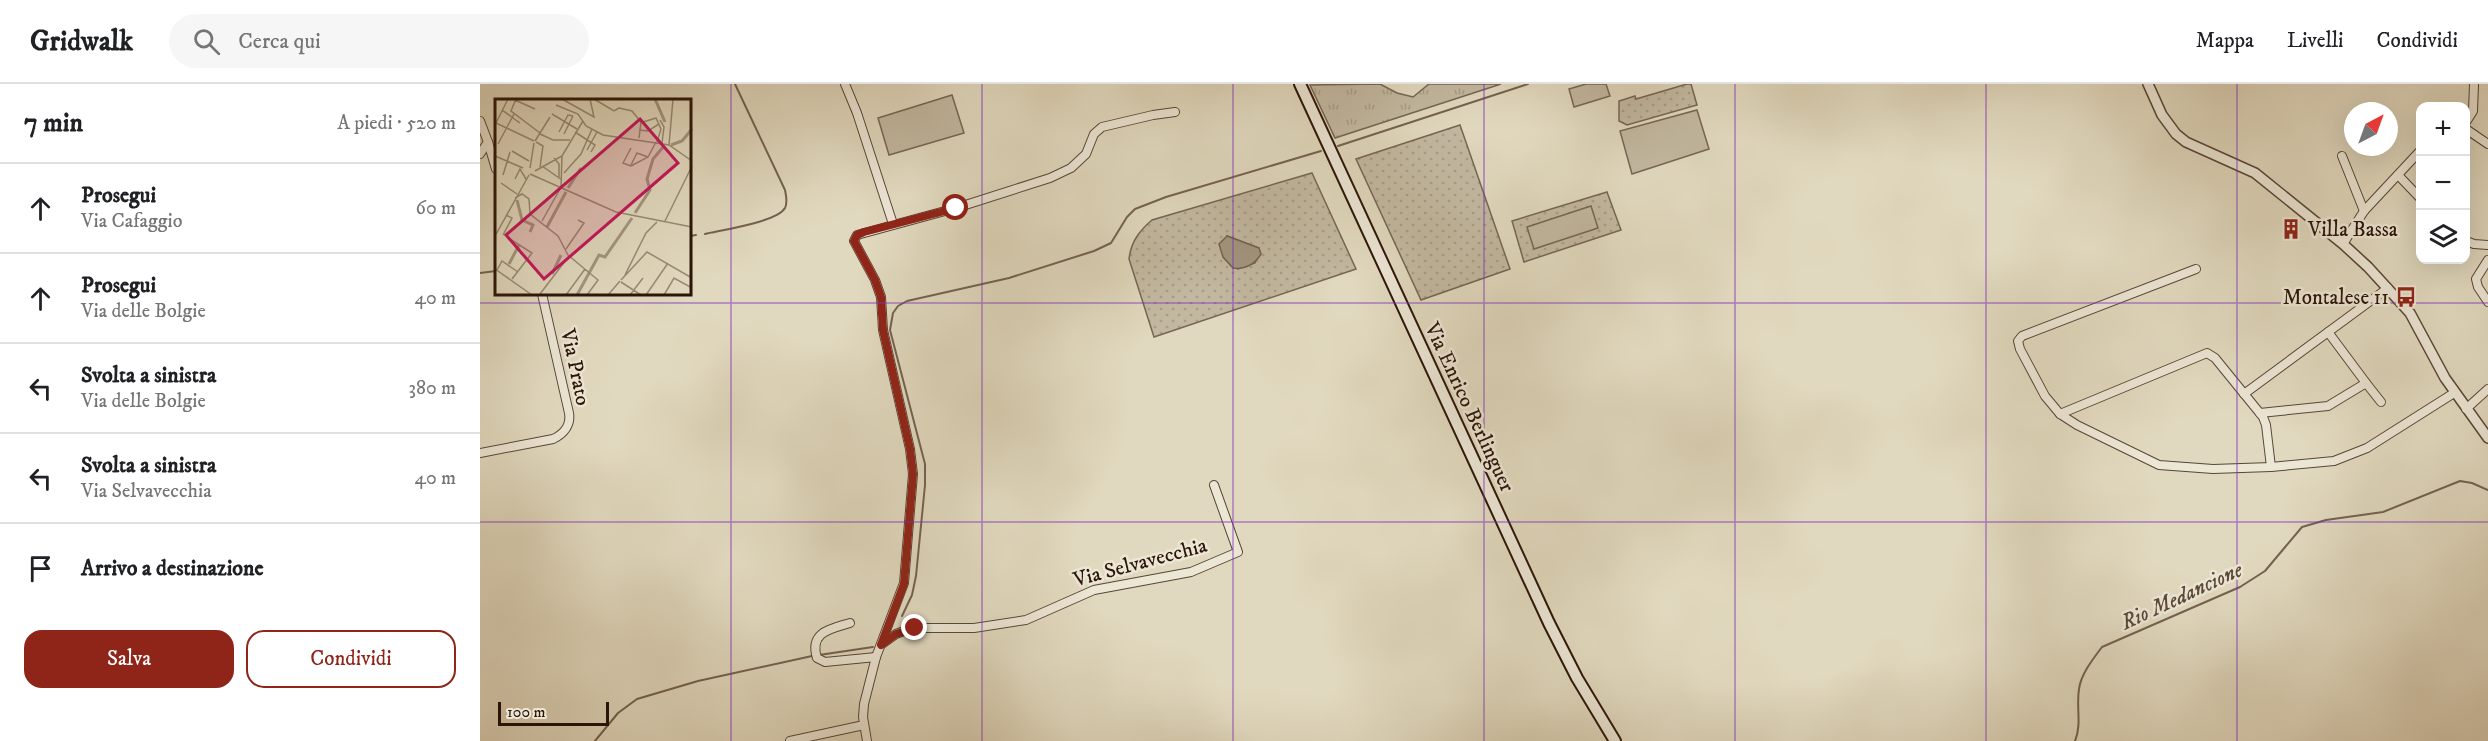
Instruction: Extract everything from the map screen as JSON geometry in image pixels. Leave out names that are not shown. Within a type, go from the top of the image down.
[{"type":"main road","name":"Via Enrico Berlinguer","points":[[1300,84],[1549,623],[1588,698],[1615,741]]},
{"type":"street","points":[[845,84],[857,113],[893,224]]},
{"type":"street","points":[[2148,84],[2162,114],[2176,134],[2186,142],[2254,173],[2343,244],[2388,288],[2410,313],[2454,393],[2488,438]]},
{"type":"street","points":[[2470,116],[2473,111],[2474,84]]},
{"type":"street","points":[[867,741],[864,704],[876,657],[904,584],[913,474],[910,449],[883,330],[881,297],[875,280],[854,241],[857,235],[864,232],[956,208],[1050,178],[1071,168],[1086,154],[1094,134],[1102,127],[1175,112]]},
{"type":"street","points":[[480,121],[495,166]]},
{"type":"street","points":[[2470,132],[2488,144]]},
{"type":"street","points":[[480,154],[488,142]]},
{"type":"street","points":[[2342,156],[2364,211]]},
{"type":"street","points":[[2343,244],[2364,211],[2416,156]]},
{"type":"street","points":[[2398,176],[2416,193]]},
{"type":"street","points":[[2470,242],[2488,245]]},
{"type":"street","points":[[2488,260],[2477,274],[2478,287],[2488,302]]},
{"type":"street","points":[[2196,269],[2022,336],[2018,341],[2020,349],[2045,396],[2060,414],[2077,425],[2159,465],[2213,469],[2271,467],[2334,461],[2367,448],[2454,393]]},
{"type":"street","points":[[2244,394],[2388,288]]},
{"type":"street","name":"Via Prato","points":[[480,451],[554,439],[563,433],[569,422],[569,413],[542,296]]},
{"type":"street","points":[[2328,332],[2381,402]]},
{"type":"street","points":[[2060,414],[2207,353],[2215,358],[2260,413],[2266,425],[2271,467]]},
{"type":"street","points":[[2260,413],[2328,406],[2366,383]]},
{"type":"street","points":[[2466,409],[2488,389]]},
{"type":"street","name":"Via Selvavecchia","points":[[881,645],[896,634],[912,628],[974,628],[1026,620],[1094,590],[1191,572],[1238,552],[1214,485]]},
{"type":"street","points":[[850,623],[825,631],[818,636],[815,642],[817,658],[825,662],[876,657]]},
{"type":"street","points":[[790,741],[864,725]]},
{"type":"green space","points":[[1380,84],[1397,93],[1413,97],[1429,84],[1501,84],[1335,138],[1310,85]]},
{"type":"green space","points":[[1586,84],[1606,84],[1610,96],[1574,107],[1569,89]]},
{"type":"green space","points":[[1691,84],[1697,105],[1627,125],[1619,121],[1619,101],[1635,96],[1636,99]]},
{"type":"green space","points":[[952,95],[964,133],[889,155],[878,118]]},
{"type":"green space","points":[[1697,110],[1709,149],[1632,174],[1620,131]]},
{"type":"green space","points":[[1460,125],[1510,269],[1421,300],[1356,159]]},
{"type":"green space","points":[[1312,173],[1356,269],[1154,337],[1129,259],[1136,237],[1152,220]],"holes":[[[1227,236],[1259,248],[1255,263],[1238,269]]]},
{"type":"green space","points":[[1607,192],[1621,230],[1524,262],[1512,221]]},
{"type":"green space","points":[[1591,206],[1598,228],[1534,249],[1527,227]]},
{"type":"shaded area","points":[[1227,236],[1259,248],[1261,254],[1249,265],[1233,268],[1223,257],[1219,244]]},
{"type":"waterway","points":[[705,234],[748,225],[772,217],[780,213],[786,204],[785,190],[735,84]]},
{"type":"waterway","points":[[1338,146],[1528,84]]},
{"type":"waterway","points":[[902,616],[912,595],[916,576],[925,464],[890,330],[893,313],[898,306],[907,301],[1009,278],[1094,251],[1111,243],[1127,217],[1135,209],[1166,197],[1321,151]]},
{"type":"waterway","points":[[692,236],[696,235]]},
{"type":"waterway","points":[[480,273],[495,271]]},
{"type":"waterway","name":"Rio Medancione","points":[[2075,741],[2078,728],[2080,683],[2102,647],[2240,587],[2265,571],[2302,527],[2326,520],[2383,512],[2460,481],[2488,490]]},
{"type":"waterway","points":[[819,655],[873,647]]},
{"type":"waterway","points":[[595,741],[618,713],[637,699],[698,681],[812,656]]},
{"type":"place","name":"Villa Bassa","points":[[2291,229]]},
{"type":"place","name":"Montalese 11","points":[[2406,297]]},
{"type":"route","points":[[915,628],[896,634],[881,645],[904,584],[913,474],[910,449],[883,330],[881,297],[875,280],[854,241],[857,235],[864,232],[956,208]]}]
